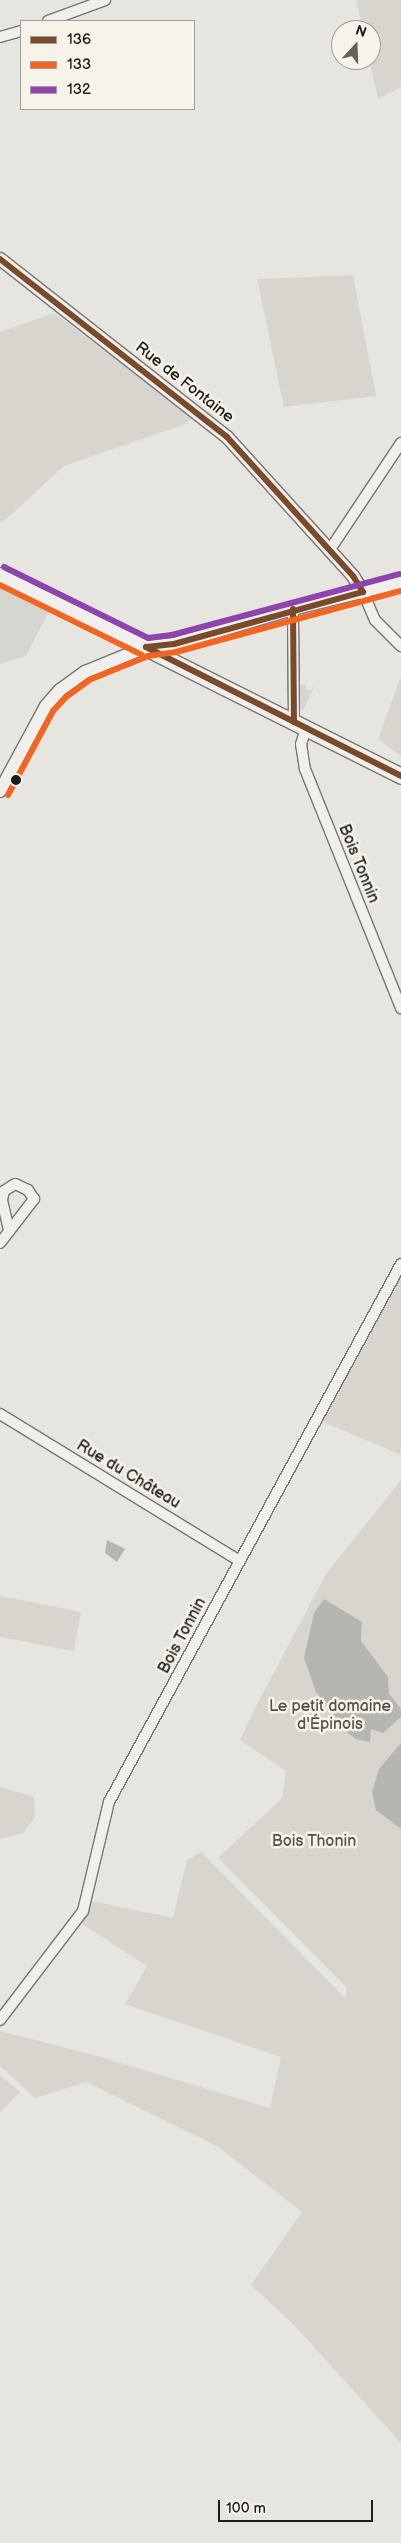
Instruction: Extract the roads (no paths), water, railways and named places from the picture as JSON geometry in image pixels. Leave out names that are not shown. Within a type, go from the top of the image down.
[{"type":"main road","points":[[0,575],[401,776]]},
{"type":"street","points":[[51,20],[105,0]]},
{"type":"street","points":[[0,37],[20,31]]},
{"type":"street","name":"Rue de Fontaine","points":[[0,260],[227,437],[352,576],[363,592],[375,620],[401,646]]},
{"type":"street","points":[[329,551],[401,443]]},
{"type":"street","points":[[0,792],[43,712],[60,690],[85,672],[146,647],[174,644],[293,609],[401,582]]},
{"type":"street","name":"Bois Tonnin","points":[[293,609],[301,744],[305,769],[401,1008]]},
{"type":"street","points":[[0,1243],[9,1231]]},
{"type":"street","name":"Bois Tonnin","points":[[0,2020],[83,1912],[109,1802],[401,1264]]},
{"type":"street","name":"Rue du Château","points":[[0,1414],[240,1561]]},
{"type":"park label","name":"Le petit domaine d'Épinois","points":[[330,1716]]},
{"type":"park label","name":"Bois Thonin","points":[[314,1842]]}]
